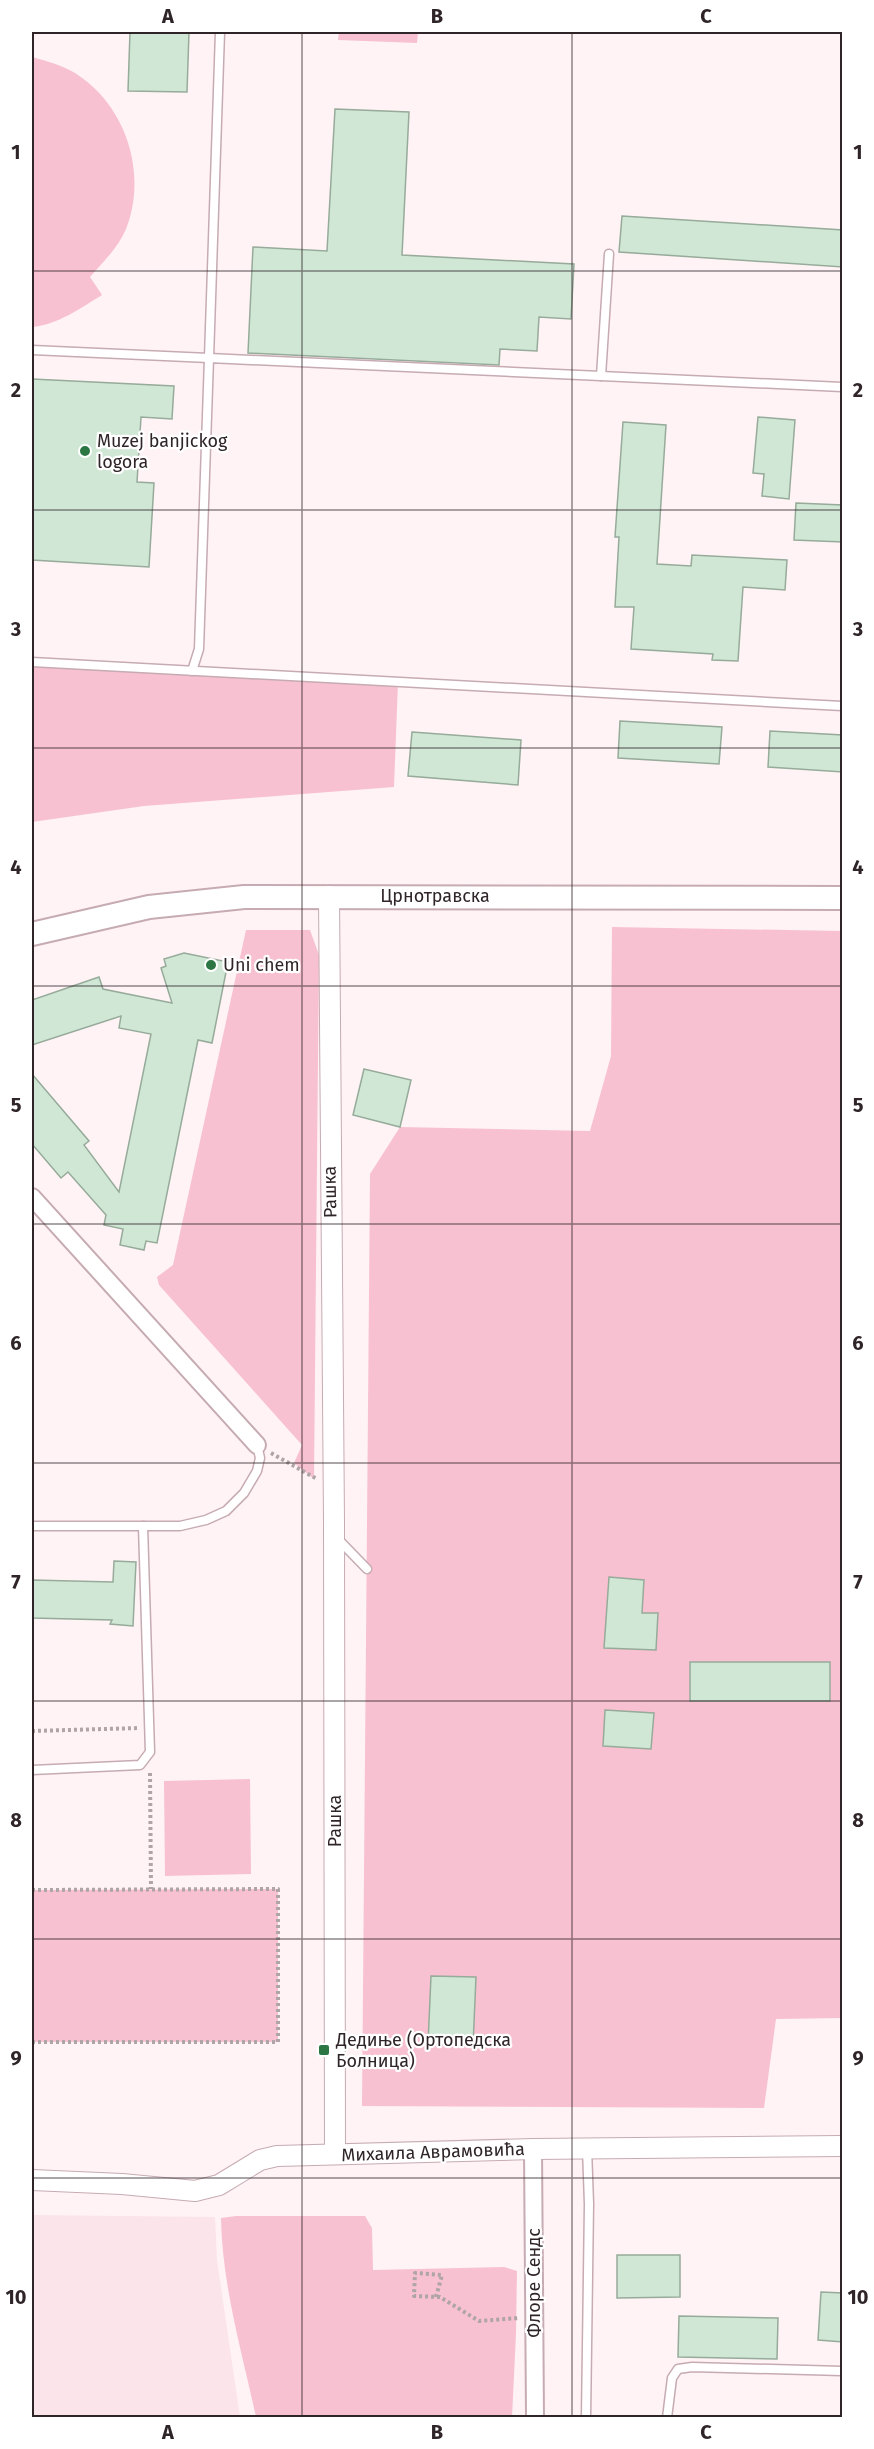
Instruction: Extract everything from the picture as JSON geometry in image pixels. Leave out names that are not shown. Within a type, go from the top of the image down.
[{"type":"main road","name":"Црнотравска","points":[[32,934],[149,907],[244,897],[843,898]]},
{"type":"street","name":"Рашка","points":[[329,896],[334,1536],[335,2154]]},
{"type":"street","points":[[32,1197],[257,1445]]},
{"type":"street","name":"Михаила Аврамовића","points":[[32,2181],[195,2191],[230,2180],[269,2157],[533,2149],[843,2146]]},
{"type":"street","name":"Флоре Сендс","points":[[533,2149],[535,2418]]},
{"type":"lane","points":[[192,671],[199,649],[220,32]]},
{"type":"lane","points":[[601,376],[609,254]]},
{"type":"lane","points":[[32,350],[843,387]]},
{"type":"lane","points":[[32,662],[843,706]]},
{"type":"lane","points":[[32,1526],[180,1526],[206,1520],[226,1511],[244,1493],[257,1471],[260,1458],[257,1445]]},
{"type":"lane","points":[[32,1770],[140,1765],[150,1752],[143,1526]]},
{"type":"lane","points":[[334,1536],[367,1569]]},
{"type":"lane","points":[[586,2418],[589,2204],[587,2148]]},
{"type":"lane","points":[[667,2418],[672,2378],[678,2369],[692,2367],[843,2371]]},
{"type":"path","points":[[257,1445],[333,1488]]},
{"type":"path","points":[[32,1731],[150,1728]]},
{"type":"path","points":[[150,1752],[151,1889]]},
{"type":"path","points":[[32,1890],[278,1888],[278,2042],[32,2042]]},
{"type":"path","points":[[436,2297],[442,2275],[415,2274],[414,2296],[436,2297],[440,2297],[479,2321],[535,2316]]},
{"type":"shaded area","points":[[339,32],[418,32],[417,43],[338,40]]},
{"type":"shaded area","points":[[32,57],[59,65],[75,73],[108,103],[128,142],[133,163],[134,186],[132,208],[123,236],[90,277],[102,295],[60,319],[32,327]]},
{"type":"shaded area","points":[[32,662],[398,682],[394,787],[144,806],[32,822]]},
{"type":"shaded area","points":[[612,927],[842,931],[842,2018],[776,2019],[764,2108],[362,2106],[370,1174],[400,1127],[590,1131],[611,1056]]},
{"type":"shaded area","points":[[246,930],[310,930],[319,955],[314,1479],[294,1463],[302,1445],[159,1285],[157,1277],[173,1265]]},
{"type":"shaded area","points":[[250,1779],[251,1874],[165,1876],[164,1781]]},
{"type":"shaded area","points":[[278,1889],[278,2042],[32,2042],[32,1890]]},
{"type":"shaded area","points":[[32,2215],[215,2217],[217,2260],[240,2417],[32,2417]]},
{"type":"shaded area","points":[[365,2216],[372,2228],[373,2270],[504,2267],[517,2271],[512,2417],[256,2417],[229,2293],[222,2243],[221,2218]]},
{"type":"building","points":[[130,32],[189,32],[187,92],[128,91]]},
{"type":"building","points":[[335,109],[409,112],[402,255],[574,264],[571,319],[539,317],[537,351],[500,349],[499,365],[248,353],[253,247],[327,251]]},
{"type":"building","points":[[622,216],[843,230],[843,267],[619,252]]},
{"type":"building","name":"Muzej banjickog logora","points":[[32,379],[174,386],[172,419],[141,417],[137,482],[154,483],[149,567],[32,560]]},
{"type":"building","points":[[758,417],[795,420],[789,499],[762,496],[764,474],[753,473]]},
{"type":"building","points":[[623,422],[666,425],[657,564],[691,566],[692,555],[787,560],[785,590],[743,587],[738,661],[712,660],[713,654],[631,649],[634,607],[615,607],[619,537],[615,537]]},
{"type":"building","points":[[796,503],[843,505],[843,542],[794,540]]},
{"type":"building","points":[[620,721],[722,727],[719,764],[618,758]]},
{"type":"building","points":[[770,731],[843,735],[843,772],[768,767]]},
{"type":"building","points":[[412,732],[521,740],[518,785],[408,776]]},
{"type":"building","points":[[184,953],[228,962],[212,1043],[198,1040],[157,1243],[146,1241],[144,1250],[120,1245],[123,1229],[104,1225],[106,1215],[68,1172],[61,1178],[32,1144],[32,1074],[89,1141],[84,1145],[119,1192],[151,1034],[119,1028],[121,1016],[32,1045],[32,1000],[99,977],[103,989],[172,1003],[161,968],[166,966],[164,959]]},
{"type":"building","points":[[364,1069],[411,1080],[400,1127],[353,1115]]},
{"type":"building","points":[[114,1561],[136,1562],[133,1626],[110,1624],[112,1620],[32,1618],[32,1580],[113,1582]]},
{"type":"building","points":[[609,1577],[644,1580],[642,1613],[658,1613],[656,1650],[604,1648]]},
{"type":"building","points":[[690,1662],[830,1662],[830,1701],[690,1701]]},
{"type":"building","points":[[605,1710],[654,1713],[651,1749],[603,1746]]},
{"type":"building","points":[[431,1976],[476,1977],[473,2046],[428,2044]]},
{"type":"building","points":[[617,2255],[680,2255],[680,2297],[617,2298]]},
{"type":"building","points":[[821,2292],[843,2293],[843,2342],[818,2340]]},
{"type":"building","points":[[679,2316],[778,2318],[777,2359],[678,2357]]},
{"type":"place","name":"Muzej banjickog logora","points":[[85,451]]},
{"type":"place","name":"Uni chem","points":[[211,965]]},
{"type":"place","name":"Дедиње (Ортопедска Болница)","points":[[324,2050]]}]
